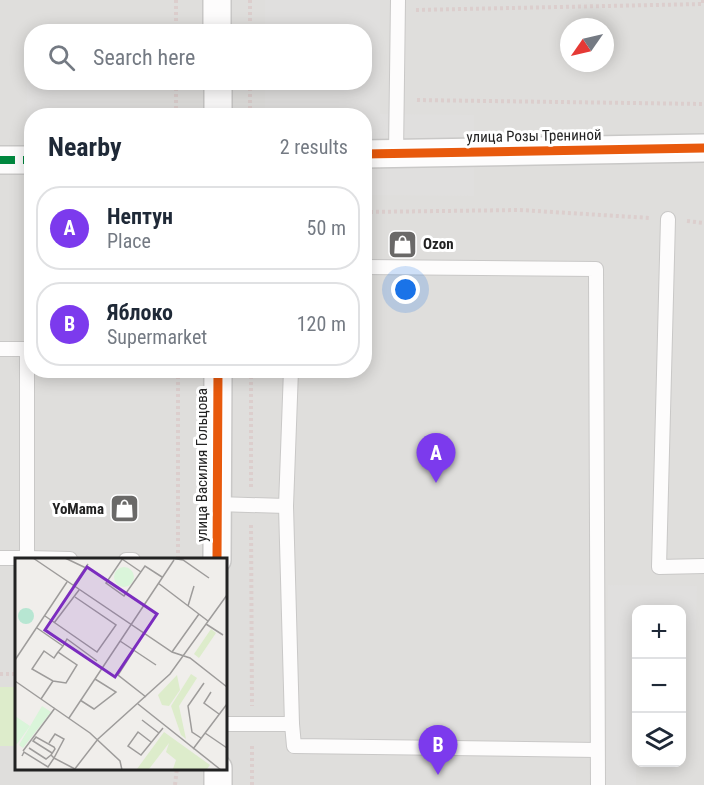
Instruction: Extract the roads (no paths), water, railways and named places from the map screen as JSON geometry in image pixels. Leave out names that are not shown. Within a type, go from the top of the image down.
[{"type":"street","points":[[217,0],[217,24]]},
{"type":"street","points":[[218,90],[218,108]]},
{"type":"street","name":"улица Розы Трениной","points":[[372,154],[704,148]]},
{"type":"street","points":[[0,160],[24,160]]},
{"type":"street","name":"улица Василия Гольцова","points":[[217,558],[218,378]]},
{"type":"lane","points":[[396,154],[398,0]]},
{"type":"lane","points":[[668,219],[659,567],[704,566]]},
{"type":"lane","points":[[372,267],[596,269],[598,785]]},
{"type":"lane","points":[[0,349],[24,349]]},
{"type":"lane","points":[[0,558],[27,558],[27,378]]},
{"type":"lane","points":[[291,378],[286,506],[294,746],[597,750]]},
{"type":"lane","points":[[217,504],[286,506]]},
{"type":"lane","points":[[226,724],[292,724]]},
{"type":"place","name":"Ozon","points":[[402,244]]},
{"type":"place","name":"Нептун","points":[[436,483]]},
{"type":"place","name":"YoMama","points":[[125,509]]},
{"type":"place","name":"Яблоко","points":[[438,775]]}]
